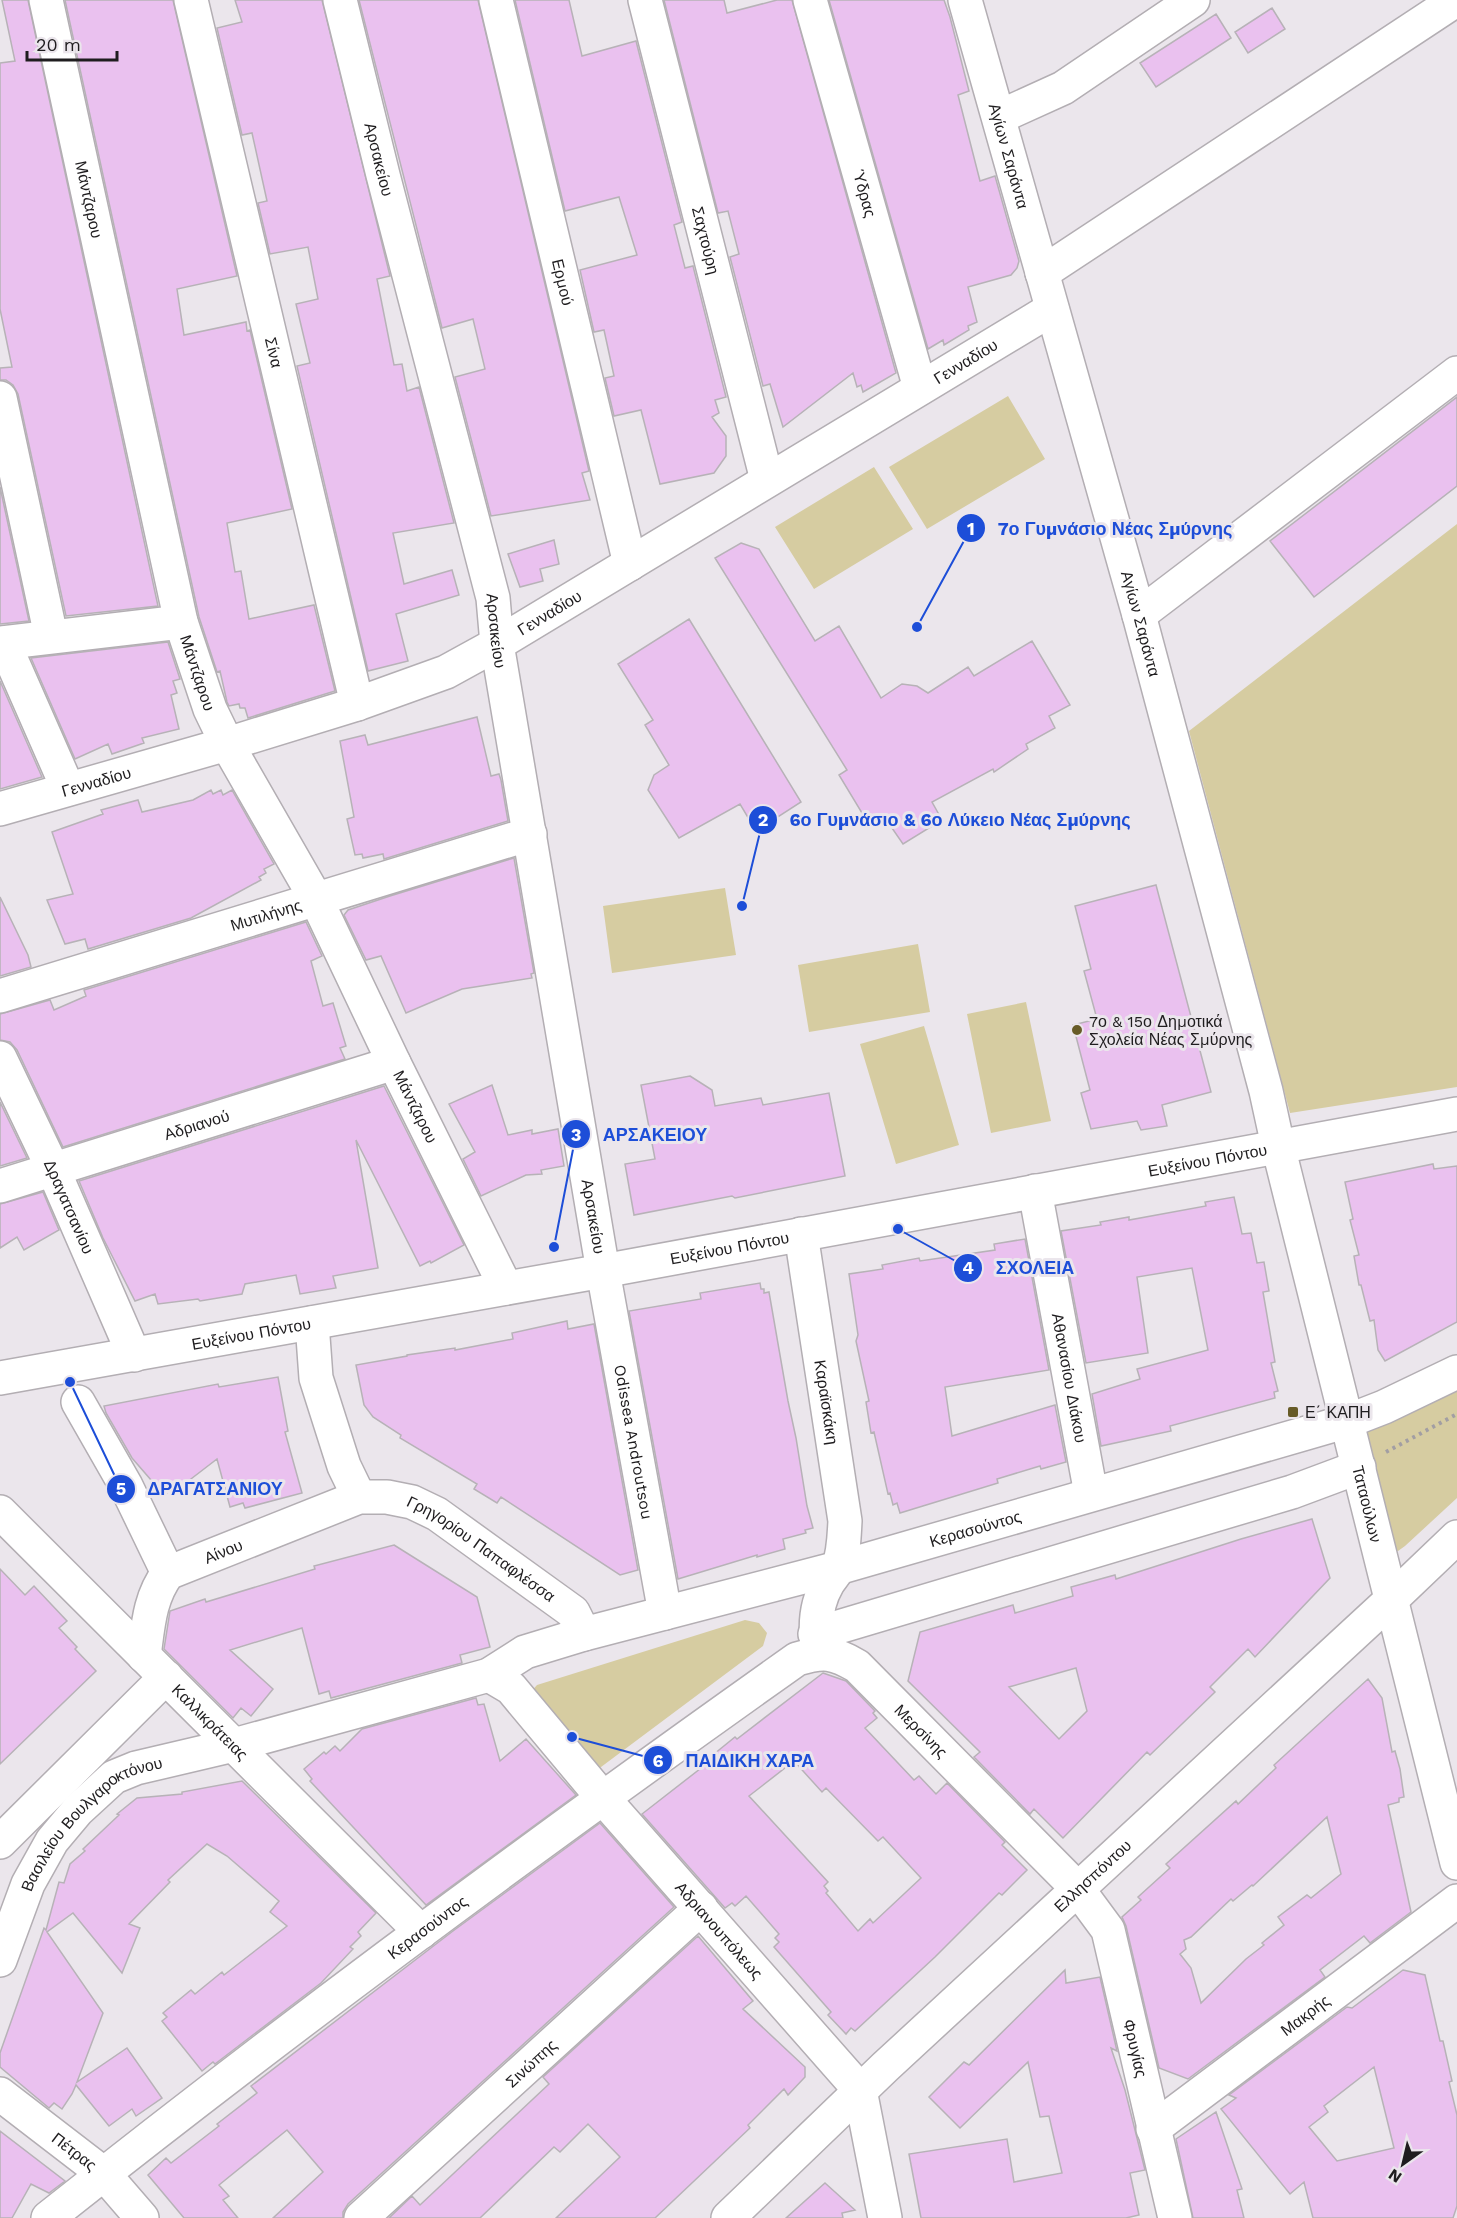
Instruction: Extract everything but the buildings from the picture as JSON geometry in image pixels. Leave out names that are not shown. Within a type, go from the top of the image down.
[{"type":"street","name":"Μάντζαρου","points":[[46,0],[181,622],[210,709],[227,744],[316,899],[393,1063],[506,1288]]},
{"type":"street","name":"Σίνα","points":[[191,0],[357,704]]},
{"type":"street","name":"Αρσακείου","points":[[340,0],[493,598],[497,644],[603,1271]]},
{"type":"street","name":"Ερμού","points":[[496,0],[630,564]]},
{"type":"street","name":"Σαχτούρη","points":[[645,0],[767,480]]},
{"type":"street","name":"Ύδρας","points":[[810,0],[920,388]]},
{"type":"street","name":"Αγίων Σαράντα","points":[[964,0],[1139,615],[1266,1091],[1278,1146]]},
{"type":"street","points":[[999,117],[1063,88],[1193,0]]},
{"type":"street","points":[[1042,273],[1456,0]]},
{"type":"street","name":"Γενναδίου","points":[[0,809],[227,744],[357,704],[446,672],[497,644],[1052,309]]},
{"type":"street","points":[[1139,615],[1457,373]]},
{"type":"street","points":[[0,398],[51,636]]},
{"type":"street","points":[[68,789],[2,643],[181,622]]},
{"type":"street","name":"Μυτιλήνης","points":[[0,996],[530,834]]},
{"type":"street","name":"Δραγατσανίου","points":[[0,1058],[53,1169],[134,1355]]},
{"type":"street","name":"Αδριανού","points":[[0,1186],[393,1063]]},
{"type":"street","name":"Ευξείνου Πόντου","points":[[0,1378],[603,1271],[1457,1114]]},
{"type":"street","name":"Ταταούλων","points":[[1278,1146],[1457,1863]]},
{"type":"street","name":"Αθανασίου Διάκου","points":[[1035,1191],[1091,1494]]},
{"type":"street","name":"Καραϊσκάκη","points":[[801,1234],[845,1521],[844,1546],[838,1568]]},
{"type":"street","name":"Odissea Androutsou","points":[[603,1271],[665,1613]]},
{"type":"street","points":[[312,1323],[316,1378],[344,1466],[359,1497]]},
{"type":"street","name":"Κερασούντος","points":[[489,1675],[525,1652],[584,1634],[838,1568],[1348,1421],[1384,1407],[1457,1372]]},
{"type":"street","points":[[0,1842],[155,1666],[152,1601],[159,1585],[168,1573],[126,1486],[78,1402]]},
{"type":"street","name":"Κερασούντος","points":[[48,2218],[421,1932],[602,1797],[798,1659],[817,1643],[1292,1492],[1359,1467]]},
{"type":"street","name":"Αίνου","points":[[168,1573],[359,1497]]},
{"type":"street","name":"Γρηγορίου Παπαφλέσσα","points":[[359,1497],[387,1497],[412,1502],[437,1514],[573,1612],[584,1634]]},
{"type":"street","name":"Καλλικράτειας","points":[[0,1512],[421,1932]]},
{"type":"street","name":"Ελλησπόντου","points":[[728,2218],[1077,1888],[1457,1537]]},
{"type":"street","points":[[817,1643],[819,1603],[838,1568]]},
{"type":"street","name":"Μερσίνης","points":[[817,1643],[857,1666],[1077,1888]]},
{"type":"street","name":"Βασιλείου Βουλγαροκτόνου","points":[[0,1959],[28,1884],[52,1841],[78,1810],[114,1777],[136,1768],[234,1745],[489,1675]]},
{"type":"street","name":"Αδριανουπόλεως","points":[[489,1675],[511,1688],[602,1797],[860,2091],[885,2218]]},
{"type":"street","name":"Φρυγίας","points":[[1077,1888],[1108,1930],[1175,2218]]},
{"type":"street","name":"Μακρής","points":[[1153,2129],[1457,1901]]},
{"type":"street","name":"Σινώπης","points":[[361,2218],[701,1908]]},
{"type":"street","name":"Πέτρας","points":[[0,2094],[104,2174],[142,2218]]},
{"type":"path","points":[[1359,1467],[1457,1414]]},
{"type":"shaded area","points":[[1008,396],[1045,459],[927,529],[889,467]]},
{"type":"shaded area","points":[[874,467],[913,529],[814,589],[775,527]]},
{"type":"shaded area","points":[[1457,524],[1457,1087],[1290,1113],[1189,731]]},
{"type":"shaded area","points":[[725,888],[736,955],[612,973],[603,906]]},
{"type":"shaded area","points":[[918,944],[930,1012],[809,1032],[798,965]]},
{"type":"shaded area","points":[[1026,1002],[1051,1121],[991,1133],[967,1014]]},
{"type":"shaded area","points":[[924,1026],[959,1145],[896,1164],[860,1044]]},
{"type":"shaded area","points":[[1457,1386],[1457,1498],[1405,1546],[1398,1551],[1392,1549],[1365,1428]]},
{"type":"shaded area","points":[[745,1620],[759,1623],[767,1633],[763,1646],[597,1770],[530,1693],[537,1685]]},
{"type":"place","name":"7ο Γυμνάσιο Νέας Σμύρνης","points":[[917,627]]},
{"type":"place","name":"6ο Γυμνάσιο & 6ο Λύκειο Νέας Σμύρνης","points":[[742,906]]},
{"type":"place","name":"7ο & 15ο Δημοτικά Σχολεία Νέας Σμύρνης","points":[[1077,1030]]},
{"type":"place","name":"ΣΧΟΛΕΙΑ","points":[[898,1229]]},
{"type":"place","name":"ΑΡΣΑΚΕΙΟΥ","points":[[554,1247]]},
{"type":"place","name":"ΔΡΑΓΑΤΣΑΝΙΟΥ","points":[[70,1382]]},
{"type":"place","name":"Ε΄ ΚΑΠΗ","points":[[1293,1412]]},
{"type":"place","name":"ΠΑΙΔΙΚΗ ΧΑΡΑ","points":[[572,1737]]}]
